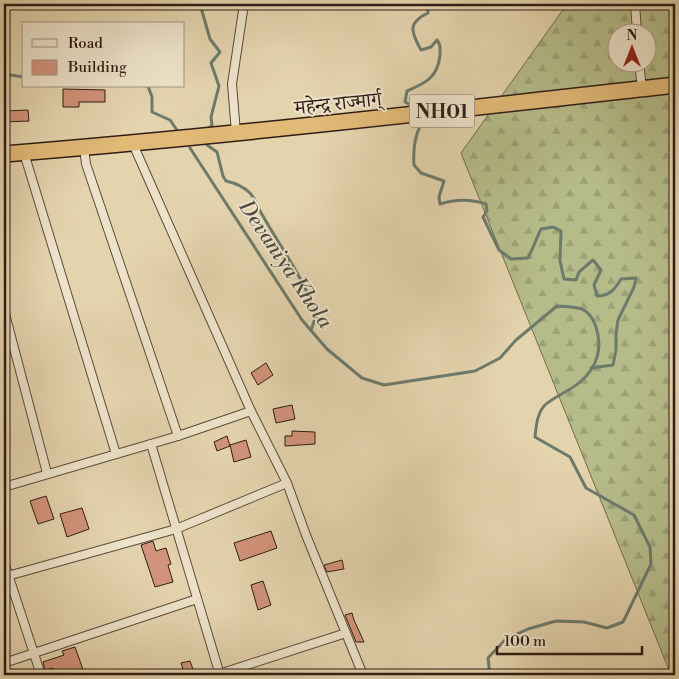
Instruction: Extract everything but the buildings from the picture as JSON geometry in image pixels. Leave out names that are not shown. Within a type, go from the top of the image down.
[{"type":"highway","name":"महेन्द्र राज्मार्ग्","points":[[4,154],[165,141],[675,85]]},
{"type":"street","points":[[236,133],[232,84],[244,4]]},
{"type":"street","points":[[636,4],[637,22]]},
{"type":"street","points":[[640,72],[642,88]]},
{"type":"street","points":[[133,144],[251,411],[287,483],[363,675]]},
{"type":"street","points":[[84,148],[86,164],[178,436]]},
{"type":"street","points":[[24,153],[116,454]]},
{"type":"street","points":[[4,310],[47,473]]},
{"type":"street","points":[[4,487],[178,436],[251,411]]},
{"type":"street","points":[[150,444],[218,675],[346,633]]},
{"type":"street","points":[[6,577],[176,529],[287,483]]},
{"type":"street","points":[[4,562],[6,577],[41,675]]},
{"type":"street","points":[[4,663],[197,599]]},
{"type":"green space","points":[[567,4],[675,4],[675,675],[671,675],[461,153]]},
{"type":"waterway","points":[[200,4],[210,39],[220,52],[211,63],[219,86],[211,117],[212,125],[207,130]]},
{"type":"waterway","points":[[415,107],[405,102],[407,91],[430,78],[439,63],[440,45],[437,40],[431,47],[421,50],[413,33],[414,24],[428,13],[428,4]]},
{"type":"waterway","name":"Devaniya Khola","points":[[4,74],[22,77]]},
{"type":"waterway","name":"Devaniya Khola","points":[[149,88],[152,97],[152,112],[170,120],[179,133]]},
{"type":"waterway","points":[[420,126],[414,145],[414,165],[421,173],[444,181],[439,197],[440,204],[463,200],[486,204],[487,211],[483,217],[499,250],[511,259],[528,258],[541,229],[553,227],[561,231],[560,261],[564,279],[576,280],[579,272],[593,260],[601,270],[594,285],[597,296],[605,295],[612,291],[621,279],[636,278],[634,287],[618,320],[613,365],[591,368]]},
{"type":"waterway","points":[[205,141],[207,145],[217,152],[226,181],[242,187],[252,195],[300,278],[315,315],[311,330]]},
{"type":"waterway","name":"Devaniya Khola","points":[[190,148],[302,320],[327,349],[362,378],[384,385],[475,371],[500,358],[516,340],[557,306],[582,309],[593,320],[599,342],[594,364],[580,382],[542,408],[537,420],[535,437],[570,457],[586,488],[634,515],[650,547],[651,564],[623,622],[607,628],[584,622],[556,621],[528,629],[506,639],[488,658],[490,675]]}]
